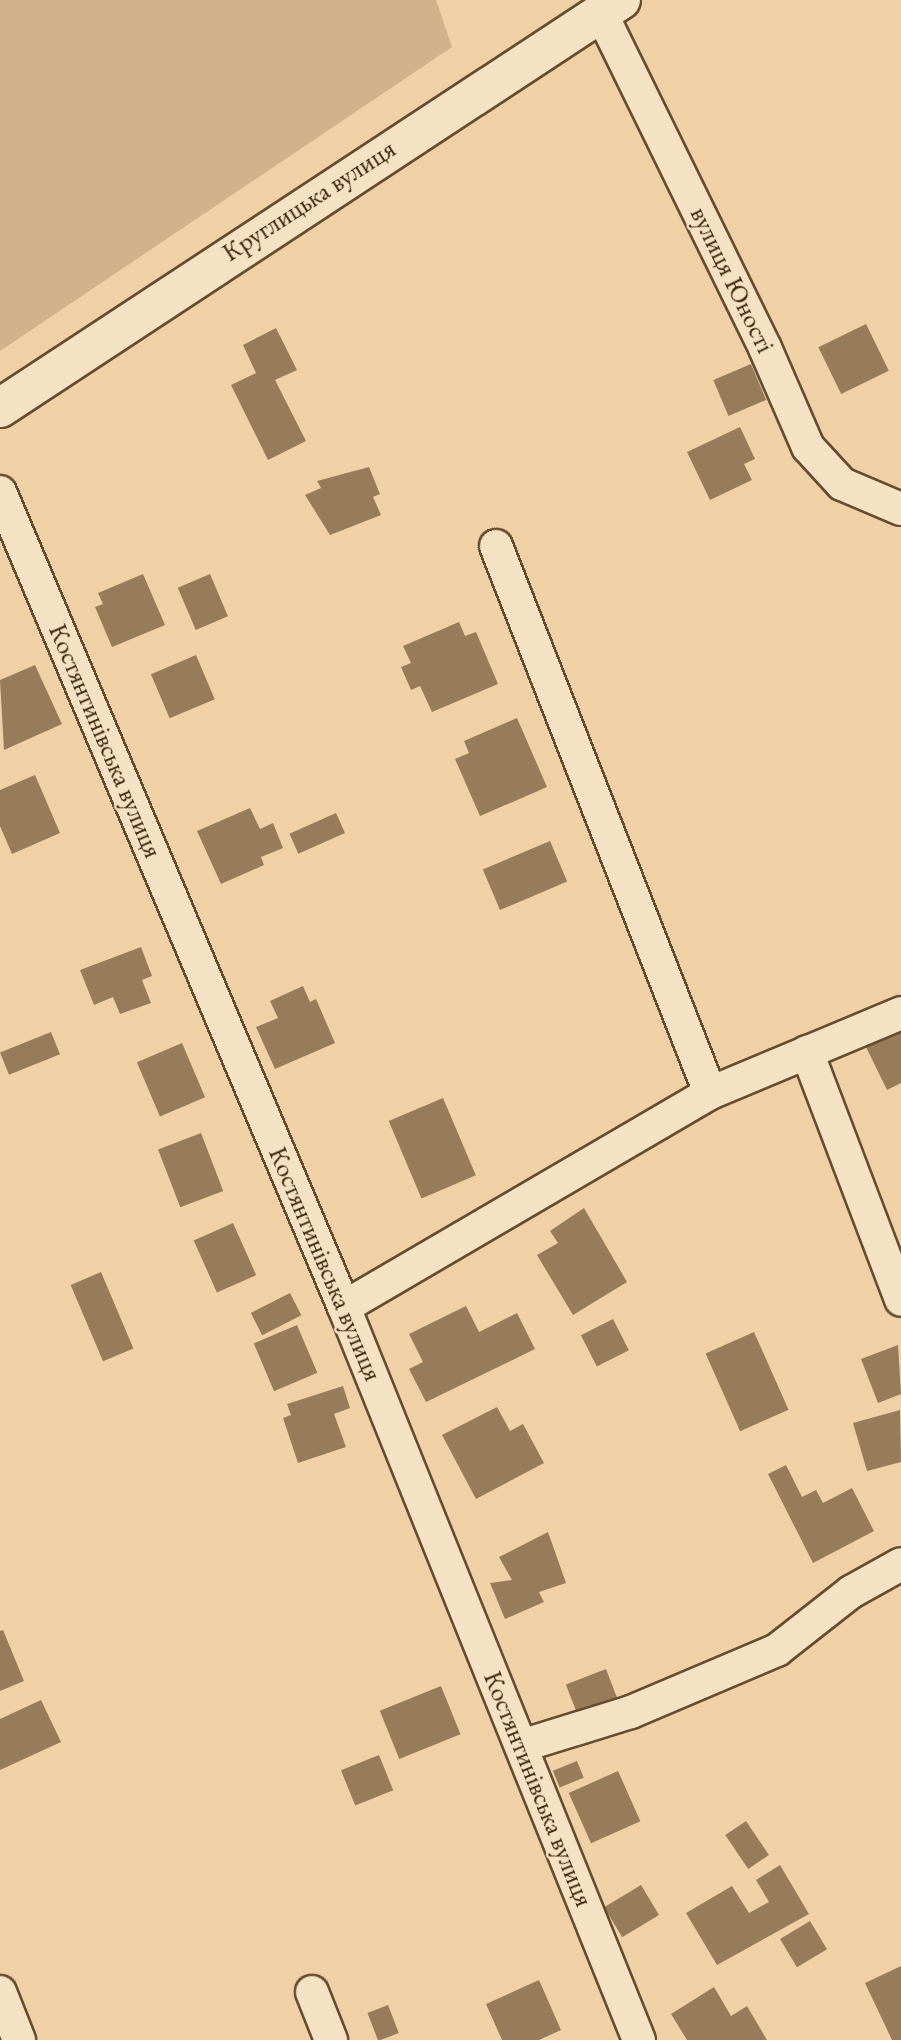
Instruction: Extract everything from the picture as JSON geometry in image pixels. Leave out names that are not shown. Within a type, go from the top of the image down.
[{"type":"street","name":"Круглицька вулиця","points":[[0,408],[611,7]]},
{"type":"street","name":"вулиця Юності","points":[[611,7],[808,447],[842,484],[901,509]]},
{"type":"street","name":"Костянтинівська вулиця","points":[[0,492],[344,1307],[639,2040]]},
{"type":"street","points":[[496,546],[710,1093]]},
{"type":"street","points":[[344,1307],[710,1093],[901,1013]]},
{"type":"street","points":[[807,1052],[901,1300]]},
{"type":"street","points":[[521,1746],[631,1712],[777,1650],[851,1592],[901,1564]]},
{"type":"street","points":[[0,1992],[19,2040]]},
{"type":"street","points":[[312,1992],[331,2040]]},
{"type":"shaded area","points":[[0,0],[436,0],[452,47],[0,351]]},
{"type":"building","points":[[866,324],[889,371],[841,394],[818,347]]},
{"type":"building","points":[[276,328],[297,370],[275,380],[306,441],[268,460],[231,385],[256,373],[243,345]]},
{"type":"building","points":[[751,364],[766,400],[728,416],[713,380]]},
{"type":"building","points":[[740,427],[755,459],[744,464],[752,480],[710,500],[687,452]]},
{"type":"building","points":[[369,467],[380,494],[373,497],[381,515],[330,535],[305,495],[321,488],[317,481]]},
{"type":"building","points":[[143,574],[165,625],[112,647],[95,607],[103,604],[98,593]]},
{"type":"building","points":[[210,574],[228,616],[196,630],[178,588]]},
{"type":"building","points":[[459,622],[465,636],[476,632],[498,684],[432,712],[420,686],[411,690],[401,667],[411,663],[403,646]]},
{"type":"building","points":[[196,655],[215,699],[170,718],[151,674]]},
{"type":"building","points":[[35,665],[62,724],[4,750],[0,680]]},
{"type":"building","points":[[517,718],[547,787],[480,816],[455,759],[469,753],[464,741]]},
{"type":"building","points":[[35,775],[60,833],[12,854],[0,826],[0,790]]},
{"type":"building","points":[[250,808],[260,829],[273,823],[283,848],[261,857],[264,865],[221,884],[197,831]]},
{"type":"building","points":[[336,813],[345,833],[298,854],[289,834]]},
{"type":"building","points":[[550,841],[567,882],[500,910],[483,870]]},
{"type":"building","points":[[141,947],[152,976],[142,980],[151,1003],[120,1014],[113,997],[94,1005],[80,970]]},
{"type":"building","points":[[303,986],[310,1002],[316,999],[335,1043],[275,1069],[256,1027],[278,1018],[270,1001]]},
{"type":"building","points":[[901,1031],[901,1083],[887,1090],[866,1047]]},
{"type":"building","points":[[51,1032],[60,1054],[9,1075],[0,1053]]},
{"type":"building","points":[[182,1043],[205,1097],[160,1116],[137,1062]]},
{"type":"building","points":[[443,1098],[476,1175],[422,1198],[389,1121]]},
{"type":"building","points":[[201,1133],[223,1191],[180,1207],[158,1149]]},
{"type":"building","points":[[584,1208],[627,1282],[573,1315],[537,1255],[558,1243],[550,1231]]},
{"type":"building","points":[[233,1223],[256,1275],[217,1293],[194,1240]]},
{"type":"building","points":[[101,1272],[133,1348],[103,1361],[71,1285]]},
{"type":"building","points":[[290,1293],[301,1315],[262,1335],[251,1313]]},
{"type":"building","points":[[466,1306],[479,1332],[517,1313],[535,1349],[426,1402],[409,1369],[423,1362],[409,1334]]},
{"type":"building","points":[[613,1319],[629,1350],[597,1367],[581,1335]]},
{"type":"building","points":[[297,1325],[317,1373],[274,1391],[254,1343]]},
{"type":"building","points":[[754,1332],[789,1410],[740,1431],[706,1354]]},
{"type":"building","points":[[898,1345],[901,1394],[878,1403],[861,1359]]},
{"type":"building","points":[[343,1386],[350,1408],[334,1414],[346,1447],[298,1463],[283,1418],[291,1415],[287,1404]]},
{"type":"building","points":[[497,1407],[510,1431],[523,1424],[544,1463],[476,1499],[442,1435]]},
{"type":"building","points":[[900,1410],[901,1462],[867,1471],[853,1423]]},
{"type":"building","points":[[786,1465],[802,1497],[816,1490],[823,1503],[852,1488],[874,1531],[813,1563],[768,1474]]},
{"type":"building","points":[[548,1532],[566,1583],[539,1592],[544,1602],[505,1619],[490,1583],[512,1580],[499,1557]]},
{"type":"building","points":[[3,1630],[24,1681],[0,1691],[0,1631]]},
{"type":"building","points":[[606,1669],[617,1698],[577,1713],[566,1684]]},
{"type":"building","points":[[441,1686],[460,1734],[399,1759],[380,1711]]},
{"type":"building","points":[[41,1700],[61,1742],[0,1770],[0,1719]]},
{"type":"building","points":[[379,1755],[393,1790],[355,1806],[341,1770]]},
{"type":"building","points":[[577,1761],[584,1778],[560,1787],[553,1771]]},
{"type":"building","points":[[618,1771],[640,1821],[591,1843],[569,1793]]},
{"type":"building","points":[[746,1821],[769,1855],[748,1869],[725,1835]]},
{"type":"building","points":[[780,1865],[809,1914],[717,1965],[686,1913],[732,1886],[749,1913],[769,1902],[756,1880]]},
{"type":"building","points":[[641,1885],[659,1915],[622,1937],[604,1907]]},
{"type":"building","points":[[810,1921],[827,1949],[797,1967],[780,1939]]},
{"type":"building","points":[[901,1966],[901,2040],[892,2040],[865,1983]]},
{"type":"building","points":[[539,1980],[561,2030],[539,2040],[502,2040],[486,2004]]},
{"type":"building","points":[[714,1987],[731,2016],[747,2006],[767,2040],[687,2040],[671,2014]]},
{"type":"building","points":[[388,2005],[399,2033],[378,2040],[367,2013]]}]
